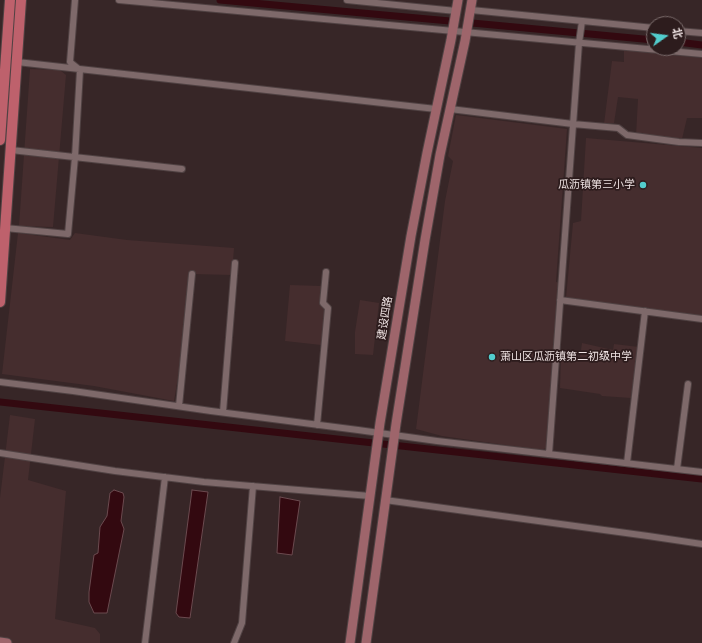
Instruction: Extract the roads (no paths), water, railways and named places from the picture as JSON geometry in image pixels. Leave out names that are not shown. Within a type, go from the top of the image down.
[{"type":"main road","points":[[0,140],[3,61],[10,0]]},
{"type":"main road","points":[[0,302],[21,0]]},
{"type":"main road","name":"建设四路","points":[[350,643],[378,439],[411,236],[458,0]]},
{"type":"main road","points":[[366,643],[385,500],[425,240],[440,155],[467,32],[472,0]]},
{"type":"main road","points":[[0,642],[7,643]]},
{"type":"street","points":[[75,0],[70,62],[80,70]]},
{"type":"street","points":[[119,0],[702,54]]},
{"type":"street","points":[[347,0],[456,11]]},
{"type":"street","points":[[470,10],[646,27]]},
{"type":"street","points":[[549,454],[579,43],[582,22]]},
{"type":"street","points":[[686,32],[702,33]]},
{"type":"street","points":[[17,62],[436,109]]},
{"type":"street","points":[[5,228],[68,234],[75,157],[80,70]]},
{"type":"street","points":[[450,110],[618,128],[627,135],[679,142],[702,143]]},
{"type":"street","points":[[11,150],[182,169]]},
{"type":"street","points":[[223,412],[235,263]]},
{"type":"street","points":[[317,425],[328,308],[323,303],[326,272]]},
{"type":"street","points":[[178,406],[192,274]]},
{"type":"street","points":[[560,300],[702,319]]},
{"type":"street","points":[[627,463],[645,311]]},
{"type":"street","points":[[0,382],[437,442],[702,472]]},
{"type":"street","points":[[677,469],[688,384]]},
{"type":"street","points":[[0,453],[114,471],[204,482],[370,496]]},
{"type":"street","points":[[145,643],[165,477]]},
{"type":"street","points":[[234,643],[242,623],[253,486]]},
{"type":"street","points":[[385,500],[702,544]]},
{"type":"waterway","points":[[220,0],[450,21]]},
{"type":"waterway","points":[[472,23],[646,39]]},
{"type":"waterway","points":[[686,43],[702,45]]},
{"type":"waterway","points":[[0,402],[702,479]]},
{"type":"place","name":"瓜沥镇第三小学","points":[[643,185]]},
{"type":"place","name":"萧山区瓜沥镇第二初级中学","points":[[492,357]]}]
